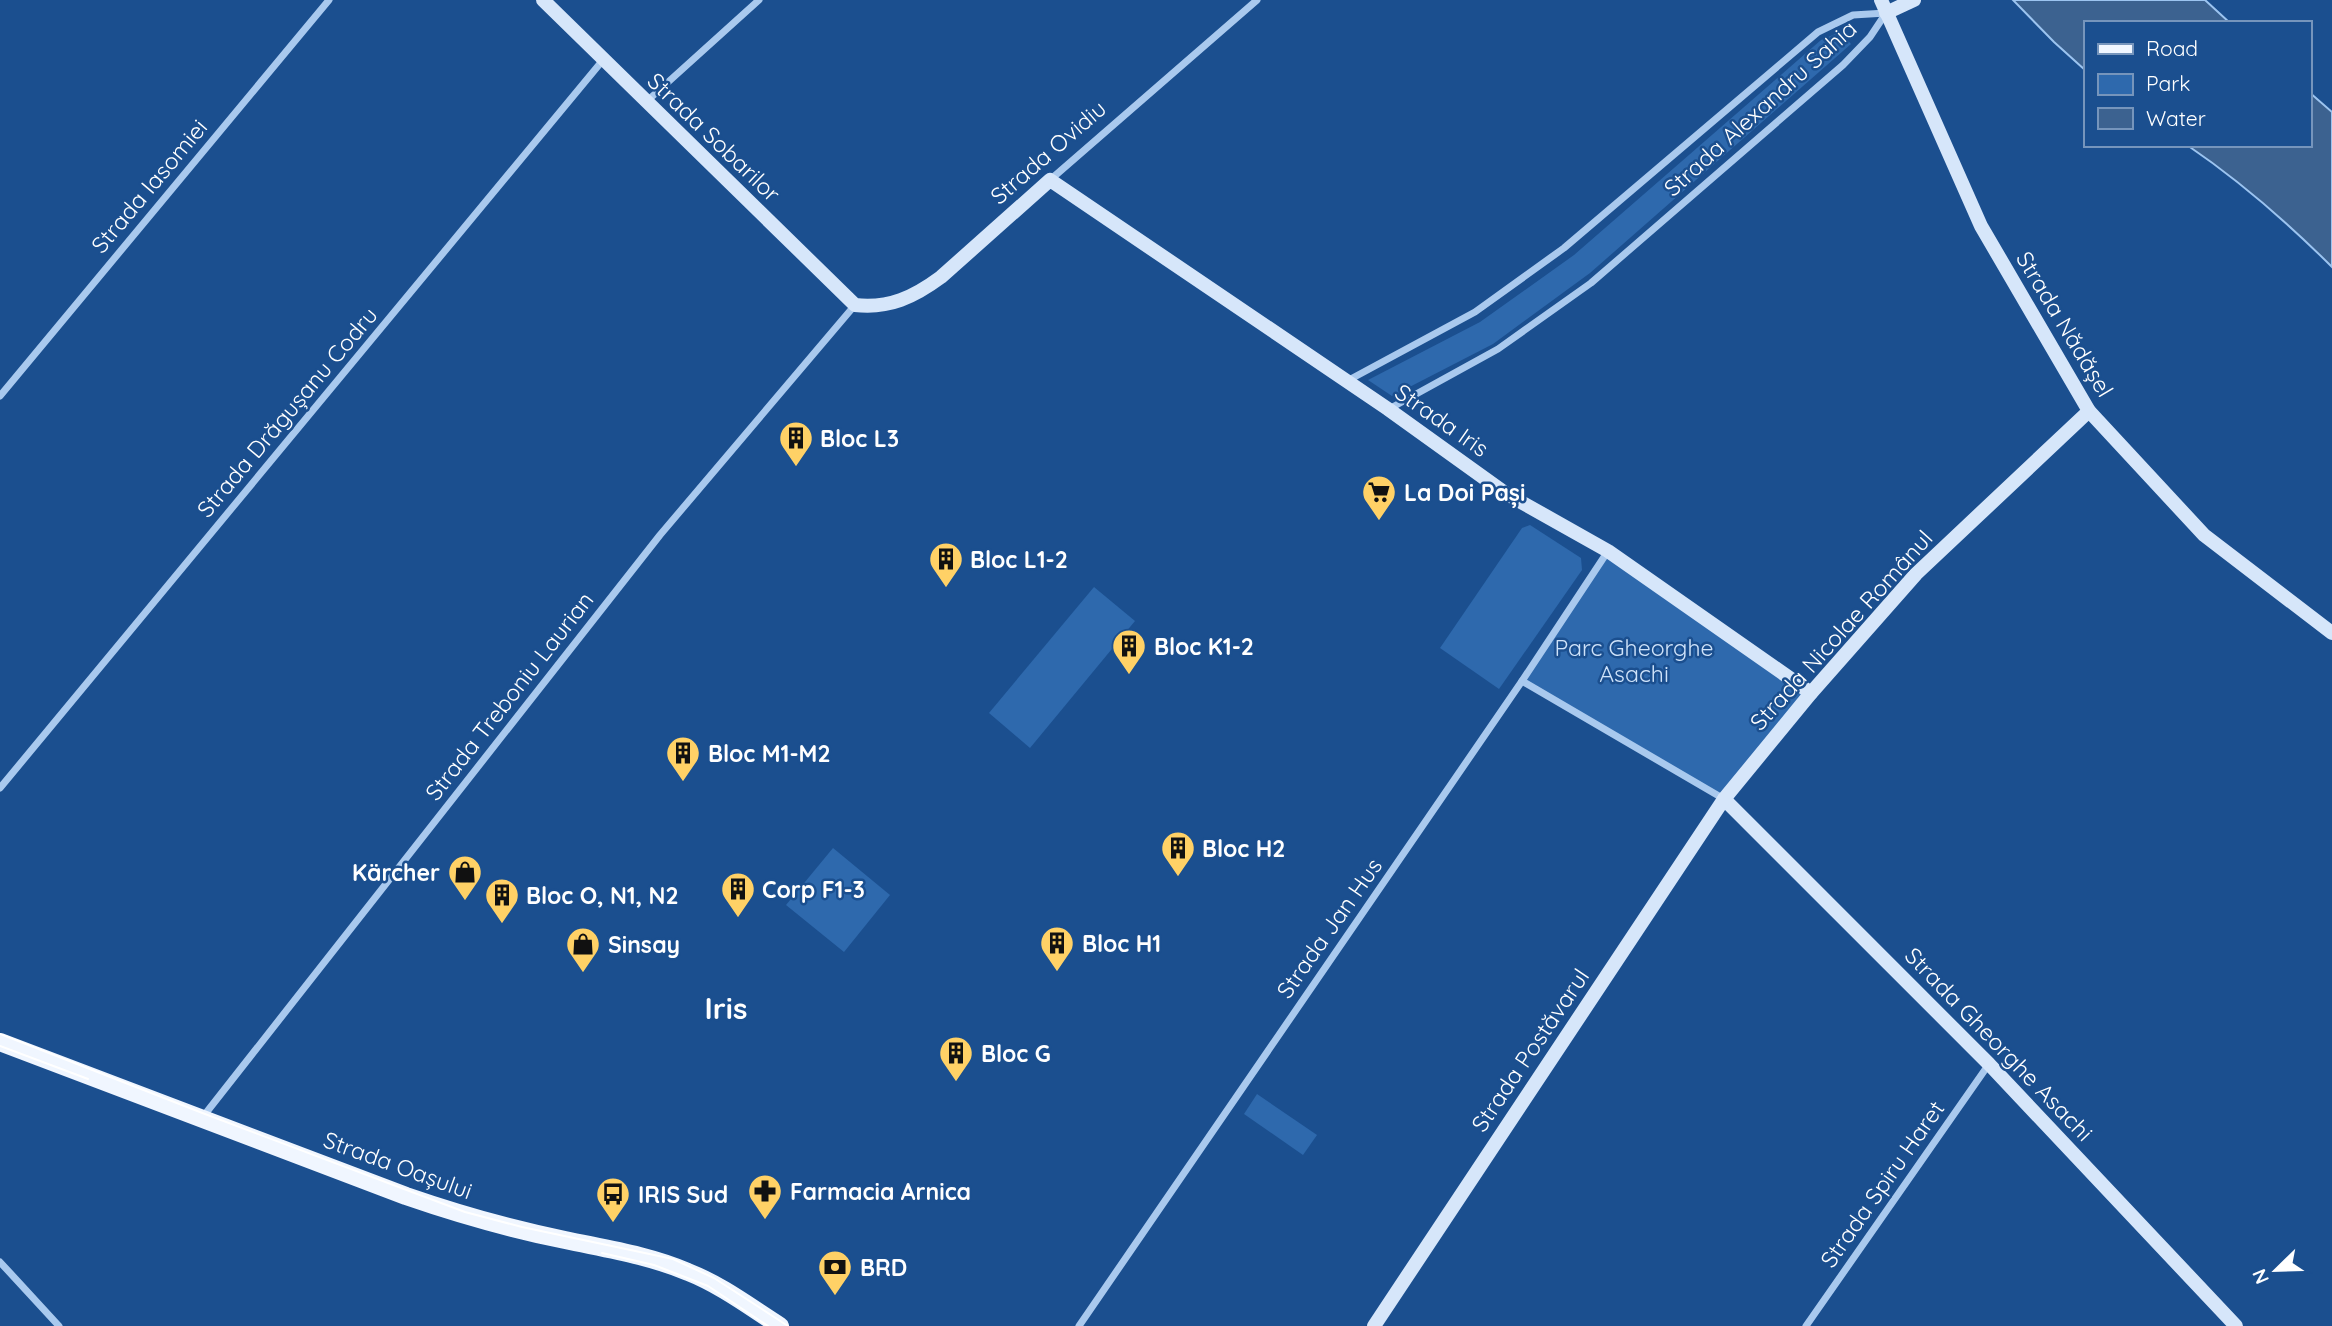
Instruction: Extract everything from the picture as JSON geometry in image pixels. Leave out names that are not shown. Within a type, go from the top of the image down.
[{"type":"main road","name":"Strada Oașului","points":[[0,1042],[463,1216],[566,1241],[647,1256],[711,1282],[780,1326]]},
{"type":"street","name":"Strada Iasomiei","points":[[0,396],[329,0]]},
{"type":"street","name":"Strada Sobarilor","points":[[543,0],[855,305]]},
{"type":"street","points":[[646,102],[759,0]]},
{"type":"street","name":"Strada Ovidiu","points":[[855,305],[873,307],[898,302],[922,291],[941,277],[1257,0]]},
{"type":"street","points":[[1883,6],[1914,0]]},
{"type":"street","name":"Strada Alexandru Sahia","points":[[1347,381],[1475,312],[1564,248],[1818,32],[1853,15],[1883,6]]},
{"type":"street","name":"Strada Alexandru Sahia","points":[[1388,409],[1498,349],[1591,283],[1843,65],[1870,37],[1883,6]]},
{"type":"street","name":"Strada Nădășel","points":[[1883,6],[1980,226],[2089,411],[2204,535],[2332,634]]},
{"type":"street","name":"Strada Drăgușanu Codru","points":[[0,788],[603,60]]},
{"type":"street","name":"Strada Iris","points":[[1050,180],[1388,409],[1505,493],[1608,551],[1811,693]]},
{"type":"street","name":"Strada Treboniu Laurian","points":[[202,1118],[660,535],[855,305]]},
{"type":"street","name":"Strada Nicolae Românul","points":[[1724,799],[1811,693],[1916,574],[2089,411]]},
{"type":"street","name":"Strada Jan Hus","points":[[1079,1326],[1522,681],[1608,551]]},
{"type":"street","points":[[1522,681],[1724,799]]},
{"type":"street","name":"Strada Gheorghe Asachi","points":[[1724,799],[1989,1065],[2236,1326]]},
{"type":"street","name":"Strada Postăvarul","points":[[1374,1326],[1724,799]]},
{"type":"street","name":"Strada Spiru Haret","points":[[1806,1326],[1989,1065]]},
{"type":"street","points":[[0,1262],[59,1326]]},
{"type":"green space","points":[[1840,32],[1851,44],[1590,273],[1493,344],[1392,396],[1368,380],[1480,322],[1574,255],[1821,40]]},
{"type":"green space","points":[[1530,525],[1581,558],[1582,570],[1499,689],[1440,648],[1522,528]]},
{"type":"green space","name":"Parc Gheorghe Asachi","points":[[1608,551],[1811,693],[1724,799],[1522,681]]},
{"type":"green space","points":[[1094,587],[1135,621],[1030,748],[989,713]]},
{"type":"green space","points":[[833,848],[890,895],[844,952],[786,905]]},
{"type":"green space","points":[[1257,1094],[1317,1135],[1303,1155],[1244,1114]]},
{"type":"water","points":[[2013,0],[2205,0],[2228,21],[2084,21],[2084,69]]},
{"type":"water","points":[[2311,94],[2332,112],[2332,267],[2298,234],[2226,173],[2190,147],[2311,147]]},
{"type":"tram line","points":[[0,1034],[465,1212],[673,1259],[714,1278],[788,1326]]},
{"type":"tram line","points":[[0,1046],[88,1079]]},
{"type":"tram line","points":[[602,1253],[654,1265],[708,1286],[768,1326]]},
{"type":"place","name":"Bloc L3","points":[[796,468]]},
{"type":"place","name":"La Doi Pași","points":[[1379,522]]},
{"type":"place","name":"Bloc L1-2","points":[[946,589]]},
{"type":"place","name":"Bloc K1-2","points":[[1129,676]]},
{"type":"place","name":"Bloc M1-M2","points":[[683,783]]},
{"type":"place","name":"Bloc H2","points":[[1178,878]]},
{"type":"place","name":"Kärcher","points":[[465,902]]},
{"type":"place","name":"Corp F1-3","points":[[738,919]]},
{"type":"place","name":"Bloc O, N1, N2","points":[[502,925]]},
{"type":"place","name":"Bloc H1","points":[[1057,973]]},
{"type":"place","name":"Sinsay","points":[[583,974]]},
{"type":"place","name":"Bloc G","points":[[956,1083]]},
{"type":"place","name":"Farmacia Arnica","points":[[765,1221]]},
{"type":"place","name":"IRIS Sud","points":[[613,1224]]},
{"type":"place","name":"BRD","points":[[835,1297]]},
{"type":"district","name":"Iris","points":[[726,1008]]}]
